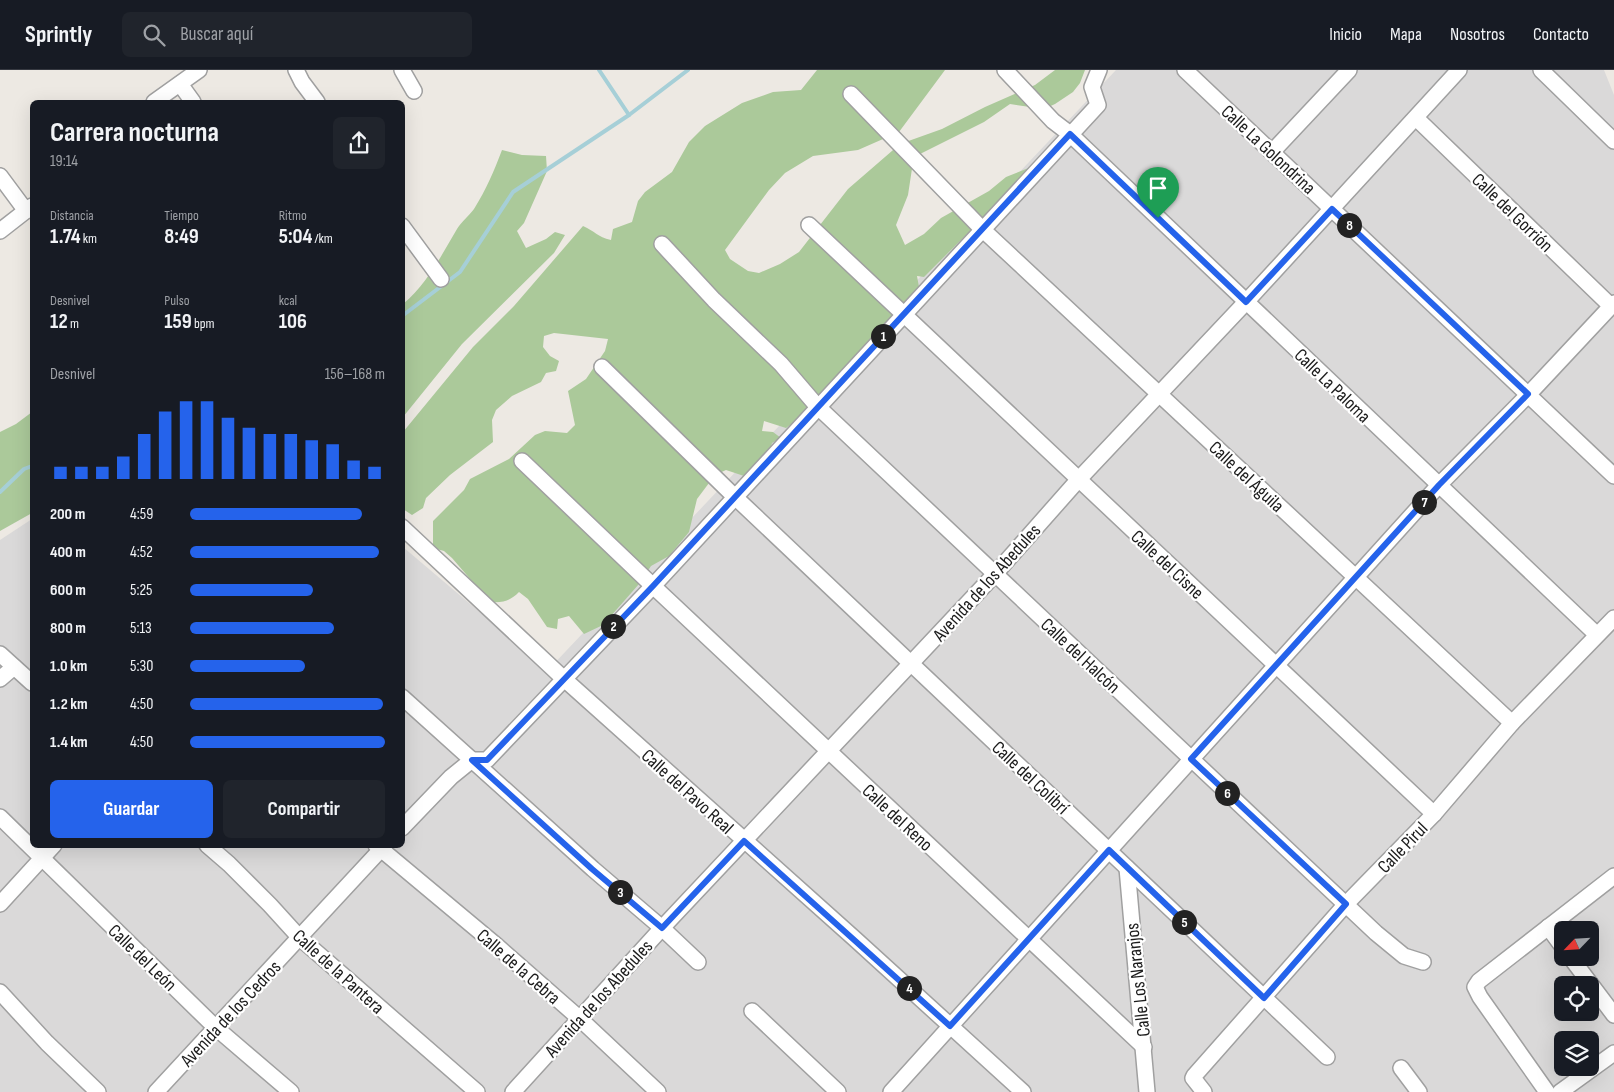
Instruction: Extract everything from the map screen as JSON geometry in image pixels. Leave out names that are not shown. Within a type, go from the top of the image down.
[{"type":"street","points":[[157,100],[199,70]]},
{"type":"street","points":[[296,70],[302,82],[316,100]]},
{"type":"street","points":[[402,70],[414,91]]},
{"type":"street","name":"Calle La Paloma","points":[[1005,70],[1053,121],[1070,134],[1596,634]]},
{"type":"street","points":[[405,825],[451,778],[472,760],[487,760],[563,678],[653,586],[817,406],[1098,105],[1092,86],[1099,70]]},
{"type":"street","name":"Calle La Golondrina","points":[[1185,70],[1614,476]]},
{"type":"street","points":[[1272,152],[1349,70]]},
{"type":"street","name":"Avenida de los Abedules","points":[[513,1092],[662,928],[830,752],[1459,70]]},
{"type":"street","points":[[1541,70],[1614,140]]},
{"type":"street","points":[[180,84],[192,100]]},
{"type":"street","name":"Calle del Águila","points":[[851,94],[982,229],[1512,723]]},
{"type":"street","name":"Calle del Gorrión","points":[[1416,118],[1612,304]]},
{"type":"street","points":[[0,176],[29,209],[0,231]]},
{"type":"street","name":"Calle del Cisne","points":[[809,224],[1434,814]]},
{"type":"street","points":[[405,230],[441,278]]},
{"type":"street","name":"Calle del Halcón","points":[[662,244],[714,300],[781,364],[817,406],[1191,759],[1376,933],[1404,956],[1423,962]]},
{"type":"street","points":[[891,1092],[1439,485],[1612,304]]},
{"type":"street","name":"Calle del Colibrí","points":[[602,367],[735,497],[1327,1057]]},
{"type":"street","name":"Calle del Reno","points":[[522,461],[1144,1047]]},
{"type":"street","name":"Calle del Pavo Real","points":[[405,530],[563,678],[1022,1092]]},
{"type":"street","name":"Calle Pirul","points":[[1204,1092],[1193,1078],[1346,904],[1434,814],[1512,723],[1596,634],[1614,618]]},
{"type":"street","points":[[0,654],[30,681]]},
{"type":"street","points":[[0,679],[14,667]]},
{"type":"street","points":[[405,699],[592,869],[662,928],[698,962]]},
{"type":"street","name":"Calle del León","points":[[0,817],[30,846]]},
{"type":"street","name":"Calle del León","points":[[33,848],[215,1027],[291,1092]]},
{"type":"street","points":[[0,904],[51,848]]},
{"type":"street","name":"Calle de la Pantera","points":[[210,848],[270,905],[300,938],[477,1092]]},
{"type":"street","name":"Avenida de los Cedros","points":[[156,1092],[300,938],[378,848]]},
{"type":"street","name":"Calle de la Cebra","points":[[382,848],[579,1018],[658,1092]]},
{"type":"street","name":"Calle Los Naranjos","points":[[1127,868],[1147,1092]]},
{"type":"street","points":[[1547,1092],[1480,997],[1475,987],[1479,981],[1614,876]]},
{"type":"street","points":[[1548,927],[1554,935]]},
{"type":"street","points":[[1577,966],[1614,1015]]},
{"type":"street","points":[[0,992],[47,1043],[98,1092]]},
{"type":"street","points":[[752,1011],[838,1092]]},
{"type":"street","points":[[1560,1092],[1614,1053]]},
{"type":"street","points":[[1401,1068],[1419,1092]]},
{"type":"shaded area","points":[[1116,70],[1604,70],[1614,95],[1614,1092],[0,1092],[0,540],[30,520],[30,848],[405,848],[405,549],[548,670]]},
{"type":"green space","points":[[817,70],[945,70],[899,132],[858,150],[813,156],[785,173],[769,190],[725,250],[730,259],[748,271],[759,273],[780,264],[799,252],[848,189],[900,144],[942,129],[1035,85],[1055,70],[1085,70],[1080,83],[1073,92],[1055,104],[1044,109],[1010,104],[984,122],[920,154],[913,162],[908,195],[896,225],[905,245],[924,234],[941,218],[989,191],[1006,177],[1036,165],[924,277],[917,276],[919,287],[802,416],[786,428],[764,421],[762,431],[773,432],[781,438],[772,443],[769,454],[747,477],[726,470],[715,475],[697,499],[689,532],[669,556],[651,566],[639,584],[603,625],[584,634],[569,616],[558,619],[557,629],[547,627],[528,599],[519,592],[506,601],[490,602],[452,558],[444,551],[433,548],[433,521],[464,490],[470,479],[509,459],[535,435],[545,431],[567,433],[575,425],[568,391],[586,379],[605,351],[608,339],[554,333],[544,336],[543,347],[550,356],[559,361],[556,371],[546,373],[541,382],[512,396],[496,410],[492,420],[493,442],[450,475],[426,498],[423,508],[412,515],[405,510],[405,430],[473,347],[514,306],[583,226],[611,240],[613,229],[632,222],[638,201],[645,192],[672,172],[689,142],[705,126],[742,103],[773,92],[801,90]]},
{"type":"green space","points":[[502,150],[522,155],[546,156],[547,171],[524,223],[517,231],[526,248],[546,239],[555,232],[565,235],[554,253],[462,344],[405,415],[405,302],[426,279],[459,226],[474,209]]},
{"type":"green space","points":[[30,414],[30,514],[0,531],[0,432],[16,424]]},
{"type":"waterway","points":[[599,70],[629,115]]},
{"type":"waterway","points":[[405,314],[460,272],[513,192],[629,115],[688,70]]},
{"type":"waterway","points":[[0,492],[24,469],[30,467]]},
{"type":"route","points":[[1070,134],[1158,218],[1246,302],[1332,209],[1528,394],[1439,485],[1191,759],[1346,904],[1264,998],[1109,850],[950,1026],[744,841],[662,928],[592,869],[472,760],[487,760],[563,678],[653,586],[817,406],[1070,134]]}]
